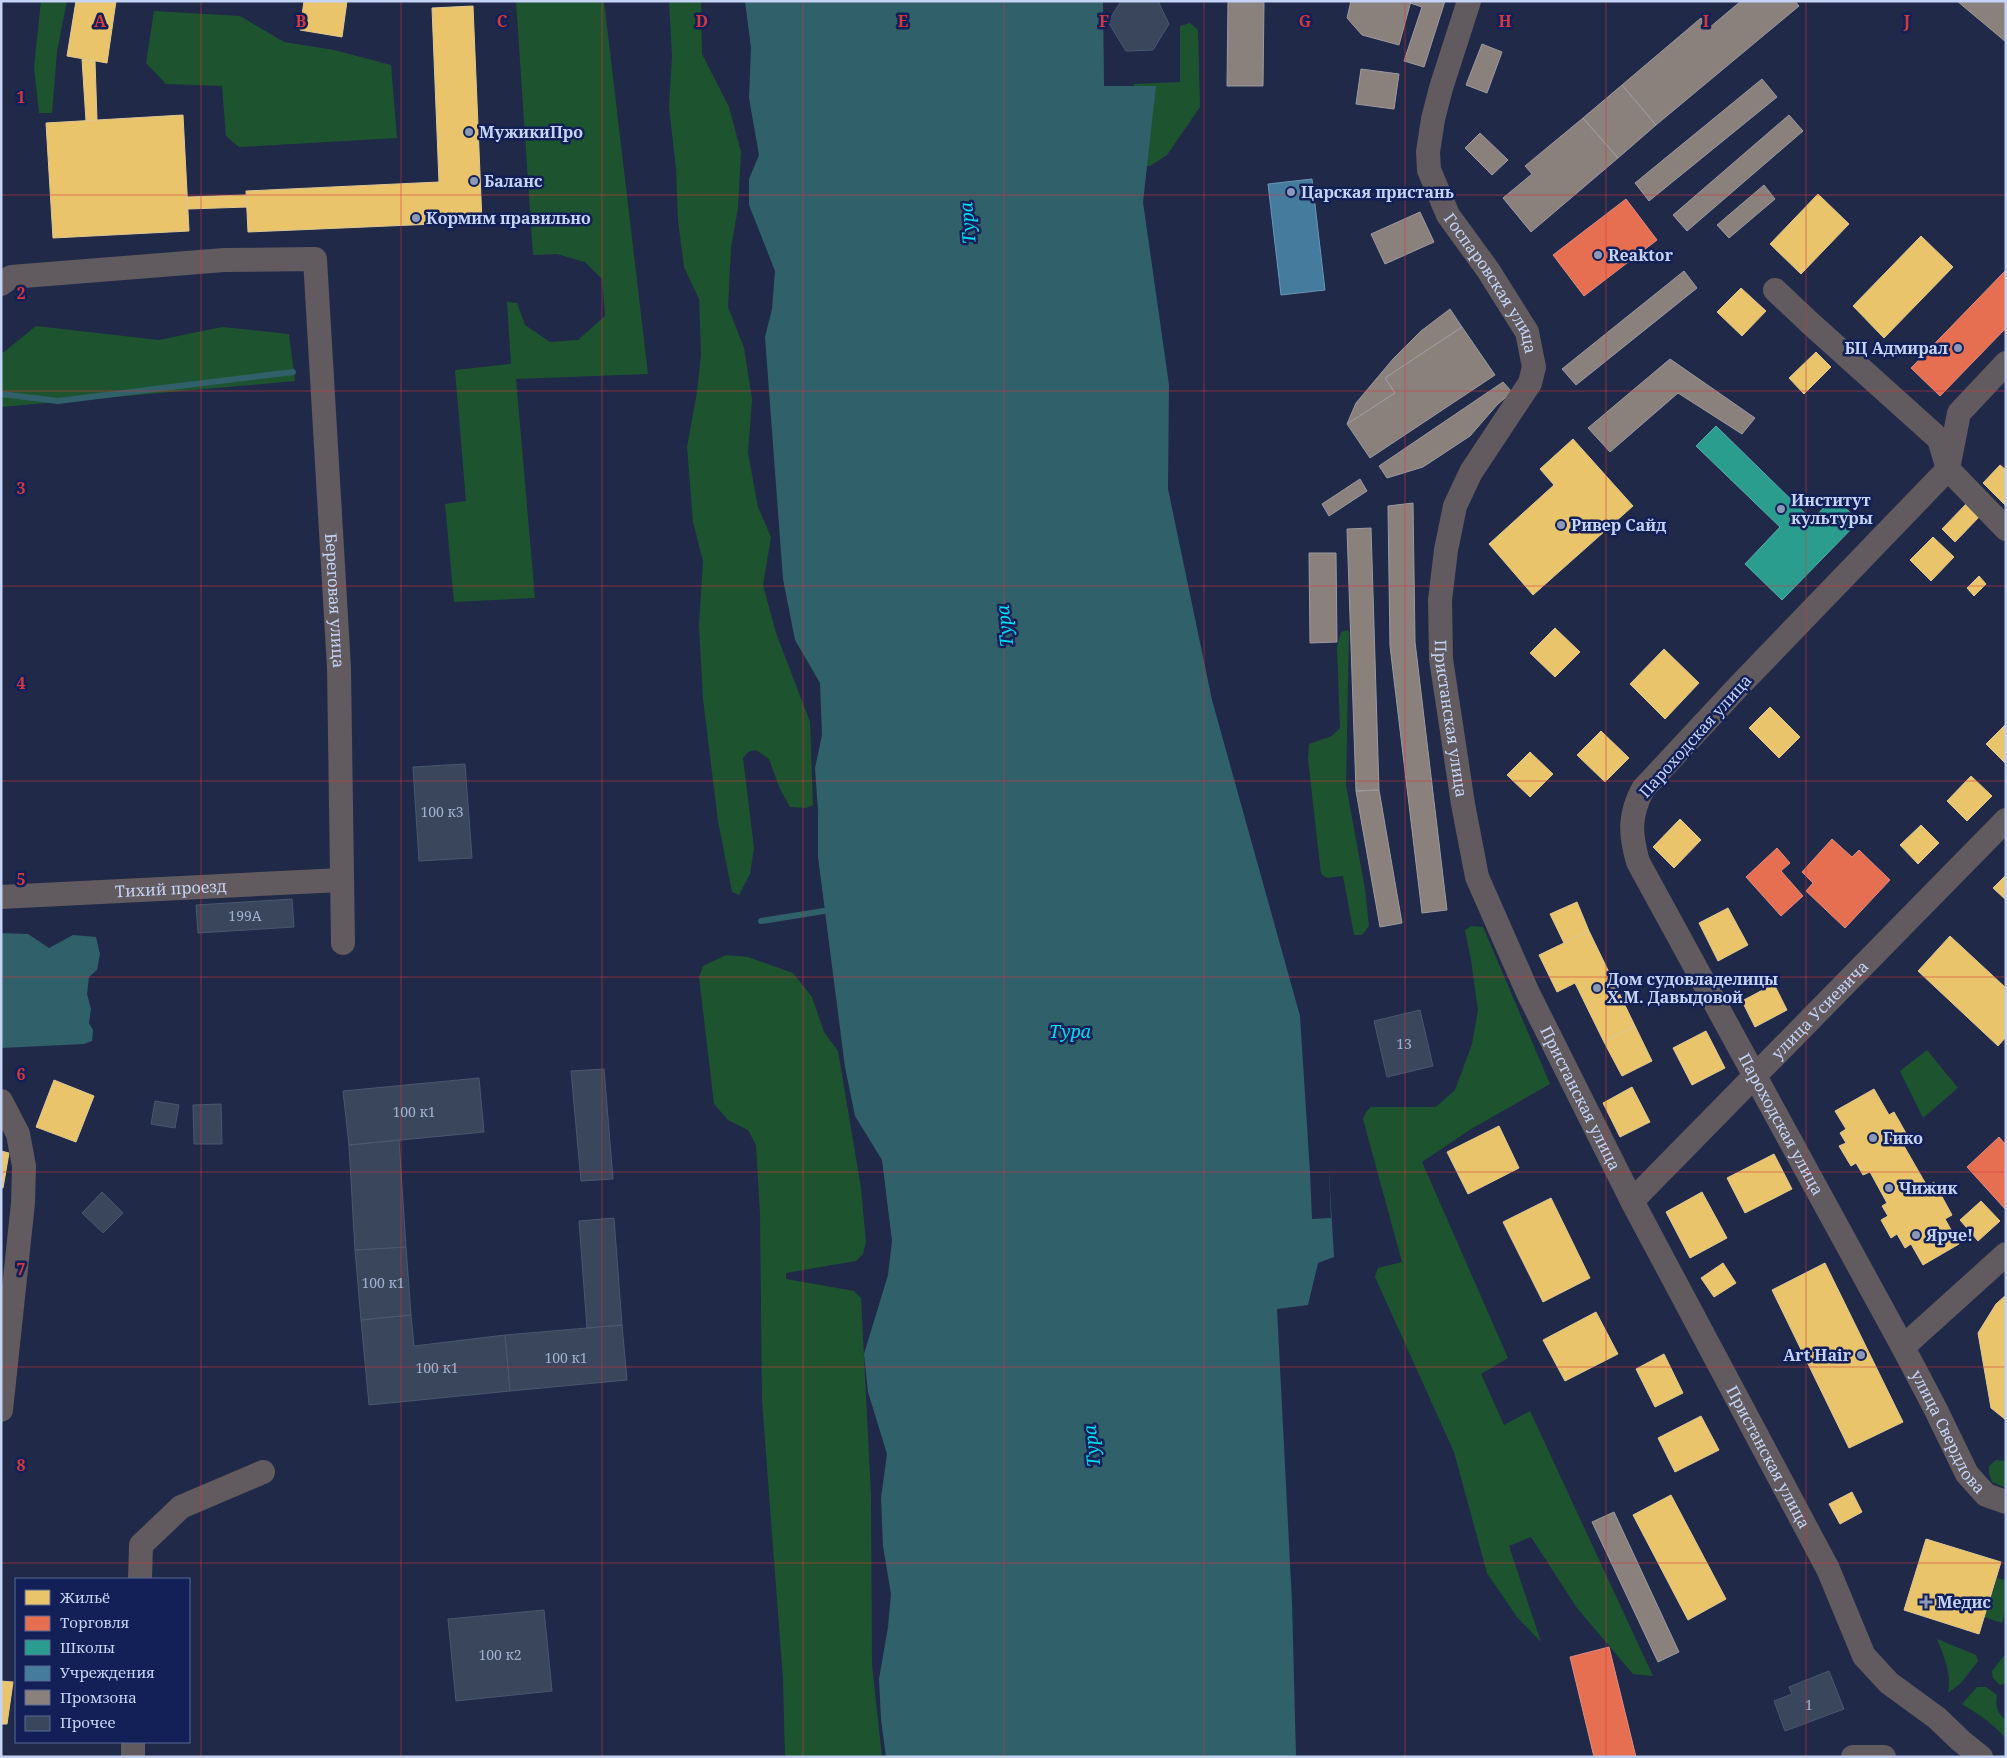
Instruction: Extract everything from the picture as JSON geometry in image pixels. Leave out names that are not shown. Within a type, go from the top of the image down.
[{"type":"street","name":"Госпаровская улица","points":[[1469,1],[1435,111],[1428,152],[1429,170],[1448,215],[1488,270],[1527,332],[1534,368]]},
{"type":"street","name":"Береговая улица","points":[[1,284],[11,278],[224,260],[315,259],[339,668],[343,943]]},
{"type":"street","points":[[1775,290],[1939,439],[1948,469],[2006,529]]},
{"type":"street","points":[[1948,469],[1959,413],[2006,363]]},
{"type":"street","name":"Пристанская улица","points":[[1534,368],[1530,383],[1471,472],[1455,506],[1446,550],[1440,600],[1441,659],[1463,804],[1478,877],[1528,993],[1632,1201],[1828,1569],[1864,1656],[1889,1684],[1937,1718],[1981,1757]]},
{"type":"street","name":"Пароходская улица","points":[[1903,1347],[1638,862],[1632,840],[1633,817],[1637,801],[1648,784],[1684,744],[1948,469]]},
{"type":"street","name":"улица Усиевича","points":[[1632,1201],[2006,820]]},
{"type":"street","name":"Тихий проезд","points":[[1,897],[341,880]]},
{"type":"street","points":[[1,1101],[18,1134],[24,1166],[23,1203],[1,1410]]},
{"type":"street","points":[[1903,1347],[2006,1254]]},
{"type":"street","name":"улица Свердлова","points":[[1903,1347],[1967,1474],[1986,1495],[2006,1502]]},
{"type":"street","points":[[140,1578],[142,1545],[181,1507],[263,1472]]},
{"type":"street","points":[[132,1757],[133,1743]]},
{"type":"street","points":[[1853,1757],[1884,1757]]},
{"type":"green space","points":[[41,1],[67,1],[57,51],[52,113],[39,113],[34,67]]},
{"type":"green space","points":[[516,1],[604,1],[648,374],[516,379],[535,598],[454,602],[445,504],[466,501],[455,370],[511,364],[507,302],[517,303],[525,325],[550,342],[578,340],[605,316],[602,279],[585,262],[557,254],[533,255]]},
{"type":"green space","points":[[669,1],[701,1],[702,54],[729,107],[741,152],[738,208],[731,247],[728,307],[744,348],[752,399],[748,453],[758,507],[771,537],[763,585],[776,633],[810,722],[813,805],[806,808],[790,807],[780,789],[769,759],[756,750],[748,752],[743,758],[754,848],[750,874],[739,895],[732,892],[718,821],[703,699],[699,625],[703,561],[693,522],[687,447],[697,392],[701,355],[699,299],[684,267],[678,220],[676,168],[669,107],[672,56]]},
{"type":"green space","points":[[154,11],[240,16],[284,42],[334,50],[391,65],[397,138],[239,147],[226,136],[222,86],[166,84],[146,63]]},
{"type":"green space","points":[[1190,23],[1198,30],[1200,107],[1167,155],[1150,166],[1140,166],[1130,159],[1134,84],[1180,82],[1180,26]]},
{"type":"green space","points":[[36,326],[159,340],[222,327],[289,334],[295,381],[1,407],[1,353]]},
{"type":"green space","points":[[1348,630],[1346,785],[1365,889],[1369,926],[1362,935],[1354,935],[1343,876],[1327,878],[1321,874],[1308,759],[1309,744],[1332,736],[1340,728],[1337,647],[1341,632]]},
{"type":"green space","points":[[1471,926],[1483,927],[1550,1084],[1471,1129],[1422,1162],[1508,1358],[1481,1374],[1504,1425],[1530,1411],[1653,1676],[1633,1674],[1577,1608],[1531,1537],[1509,1546],[1541,1642],[1517,1617],[1487,1573],[1454,1452],[1375,1277],[1378,1268],[1402,1262],[1363,1119],[1371,1107],[1436,1107],[1455,1090],[1472,1044],[1478,1010],[1465,930]]},
{"type":"green space","points":[[726,955],[748,957],[793,973],[812,997],[824,1032],[838,1051],[861,1188],[866,1242],[863,1254],[856,1261],[786,1273],[786,1279],[854,1291],[861,1298],[871,1495],[872,1665],[882,1757],[785,1757],[783,1679],[762,1401],[760,1214],[756,1145],[748,1130],[728,1120],[714,1104],[699,977],[703,966]]},
{"type":"green space","points":[[1927,1050],[1958,1088],[1923,1118],[1900,1071]]},
{"type":"green space","points":[[1996,1460],[2006,1461],[2006,1488],[1992,1482],[1989,1474],[1989,1466]]},
{"type":"green space","points":[[1997,1578],[2006,1580],[2006,1609],[2002,1623],[1984,1617]]},
{"type":"green space","points":[[1937,1639],[1976,1655],[1978,1661],[1961,1683],[1948,1693],[1948,1672]]},
{"type":"green space","points":[[2006,1653],[2006,1683],[2000,1685],[1993,1678],[1992,1671]]},
{"type":"green space","points":[[1977,1687],[1986,1687],[1997,1695],[1997,1709],[2006,1720],[2006,1739],[1991,1724],[1962,1704]]},
{"type":"water","name":"Тура","points":[[745,1],[1103,1],[1104,86],[1156,86],[1143,202],[1169,385],[1168,489],[1212,700],[1300,1016],[1310,1173],[1329,1172],[1334,1257],[1318,1263],[1308,1305],[1277,1309],[1292,1602],[1296,1757],[886,1757],[881,1719],[879,1679],[888,1627],[891,1594],[883,1546],[881,1498],[887,1454],[868,1392],[864,1354],[888,1275],[892,1241],[882,1160],[855,1116],[845,1067],[818,857],[818,810],[815,768],[822,735],[820,683],[795,640],[783,579],[765,337],[772,309],[775,271],[749,205],[749,179],[759,155],[749,98],[751,48]]},
{"type":"water","points":[[1,933],[28,934],[49,948],[73,935],[96,937],[100,954],[97,970],[89,977],[87,994],[91,1009],[89,1023],[93,1030],[92,1041],[84,1044],[1,1048]]},
{"type":"pier","points":[[1329,1172],[1331,1218],[1312,1219],[1310,1173]]},
{"type":"building: Жильё","points":[[76,1],[116,1],[107,63],[67,56]]},
{"type":"building: Жильё","points":[[304,1],[347,1],[342,37],[300,30]]},
{"type":"building: Жильё","points":[[473,6],[482,222],[248,232],[246,191],[439,182],[432,8]]},
{"type":"building: Жильё","points":[[82,59],[95,61],[97,120],[86,121]]},
{"type":"building: Жильё","points":[[183,115],[189,231],[53,238],[46,123]]},
{"type":"building: Жильё","points":[[1818,194],[1849,224],[1801,274],[1770,244]]},
{"type":"building: Жильё","points":[[246,195],[247,207],[188,209],[187,197]]},
{"type":"building: Жильё","points":[[1921,236],[1953,267],[1884,338],[1853,306]]},
{"type":"building: Жильё","points":[[1741,288],[1766,311],[1742,336],[1717,312]]},
{"type":"building: Жильё","points":[[1816,352],[1831,367],[1804,394],[1789,378]]},
{"type":"building: Жильё","name":"Ривер Сайд","points":[[1573,439],[1633,506],[1533,595],[1489,544],[1554,485],[1540,469]]},
{"type":"building: Жильё","points":[[2000,465],[2006,470],[2006,506],[1983,483]]},
{"type":"building: Жильё","points":[[1968,502],[1981,515],[1955,542],[1942,529]]},
{"type":"building: Жильё","points":[[1933,537],[1954,557],[1931,581],[1910,560]]},
{"type":"building: Жильё","points":[[1979,576],[1986,584],[1974,596],[1967,588]]},
{"type":"building: Жильё","points":[[1555,628],[1580,652],[1555,677],[1530,653]]},
{"type":"building: Жильё","points":[[1664,649],[1699,683],[1665,719],[1630,684]]},
{"type":"building: Жильё","points":[[1770,707],[1800,737],[1779,758],[1749,728]]},
{"type":"building: Жильё","points":[[2006,724],[2006,764],[1986,744]]},
{"type":"building: Жильё","points":[[1601,731],[1629,758],[1605,782],[1577,755]]},
{"type":"building: Жильё","points":[[1530,752],[1553,774],[1530,797],[1507,775]]},
{"type":"building: Жильё","points":[[1971,776],[1992,796],[1967,821],[1947,801]]},
{"type":"building: Жильё","points":[[1680,819],[1701,840],[1674,868],[1653,847]]},
{"type":"building: Жильё","points":[[1921,825],[1939,843],[1918,864],[1900,845]]},
{"type":"building: Жильё","points":[[2006,875],[2006,900],[1993,888]]},
{"type":"building: Жильё","points":[[1577,902],[1589,931],[1564,943],[1550,914]]},
{"type":"building: Жильё","points":[[1728,908],[1748,945],[1718,961],[1699,923]]},
{"type":"building: Жильё","name":"Дом судовладелицы Х.М. Давыдовой","points":[[1589,931],[1635,1026],[1604,1042],[1575,983],[1557,992],[1539,955]]},
{"type":"building: Жильё","points":[[1950,936],[2006,988],[2006,1037],[1998,1046],[1918,971]]},
{"type":"building: Жильё","points":[[1774,984],[1787,1010],[1755,1027],[1742,1001]]},
{"type":"building: Жильё","points":[[1635,1026],[1652,1061],[1622,1076],[1604,1042]]},
{"type":"building: Жильё","points":[[1706,1031],[1725,1068],[1692,1085],[1673,1048]]},
{"type":"building: Жильё","points":[[54,1080],[94,1096],[76,1142],[36,1127]]},
{"type":"building: Жильё","points":[[1632,1087],[1650,1122],[1620,1137],[1603,1103]]},
{"type":"building: Жильё","points":[[1874,1089],[1889,1115],[1894,1112],[1911,1142],[1904,1146],[1927,1186],[1934,1182],[1952,1215],[1945,1219],[1959,1244],[1923,1265],[1911,1244],[1905,1248],[1897,1234],[1891,1238],[1881,1220],[1888,1216],[1882,1206],[1887,1203],[1870,1172],[1863,1175],[1856,1163],[1851,1166],[1839,1146],[1846,1143],[1840,1133],[1846,1129],[1835,1111]]},
{"type":"building: Жильё","points":[[1499,1126],[1519,1168],[1468,1194],[1447,1152]]},
{"type":"building: Жильё","points":[[1,1151],[9,1153],[3,1188],[1,1187]]},
{"type":"building: Жильё","points":[[1774,1154],[1792,1189],[1745,1213],[1727,1178]]},
{"type":"building: Жильё","points":[[1702,1192],[1727,1238],[1690,1258],[1666,1212]]},
{"type":"building: Жильё","points":[[1551,1198],[1590,1278],[1543,1302],[1503,1222]]},
{"type":"building: Жильё","points":[[1981,1201],[2000,1221],[1978,1241],[1960,1220]]},
{"type":"building: Жильё","points":[[1723,1263],[1736,1283],[1714,1297],[1701,1278]]},
{"type":"building: Жильё","points":[[1825,1263],[1903,1422],[1849,1448],[1772,1290]]},
{"type":"building: Жильё","points":[[2006,1295],[2006,1420],[1991,1408],[1978,1333],[1996,1304]]},
{"type":"building: Жильё","points":[[1596,1312],[1618,1354],[1565,1381],[1543,1340]]},
{"type":"building: Жильё","points":[[1664,1354],[1683,1393],[1655,1407],[1636,1369]]},
{"type":"building: Жильё","points":[[1701,1416],[1719,1450],[1675,1472],[1658,1438]]},
{"type":"building: Жильё","points":[[1852,1492],[1862,1512],[1840,1524],[1829,1504]]},
{"type":"building: Жильё","points":[[1671,1495],[1726,1599],[1688,1620],[1633,1515]]},
{"type":"building: Жильё","points":[[1926,1539],[2001,1562],[1979,1634],[1904,1610]]},
{"type":"building: Жильё","points":[[1,1681],[13,1682],[7,1724],[1,1724]]},
{"type":"building: Торговля","points":[[1626,199],[1657,240],[1584,296],[1553,255]]},
{"type":"building: Торговля","name":"БЦ Адмирал","points":[[2006,270],[2006,328],[1940,396],[1911,368]]},
{"type":"building: Торговля","points":[[1832,839],[1852,857],[1859,850],[1890,880],[1845,928],[1806,891],[1813,883],[1802,872]]},
{"type":"building: Торговля","points":[[1777,848],[1790,863],[1781,871],[1803,896],[1781,916],[1746,877]]},
{"type":"building: Торговля","points":[[1999,1137],[2006,1145],[2006,1210],[1967,1167]]},
{"type":"building: Торговля","points":[[1609,1647],[1636,1757],[1594,1757],[1570,1657]]},
{"type":"building: Школы","name":"Институт культуры","points":[[1716,426],[1812,520],[1834,497],[1859,521],[1782,600],[1745,564],[1780,527],[1696,446]]},
{"type":"building: Учреждения","points":[[1312,179],[1325,290],[1281,295],[1268,184]]},
{"type":"building: Промзона","points":[[1228,1],[1264,1],[1263,86],[1227,86]]},
{"type":"building: Промзона","points":[[1351,1],[1411,1],[1399,45],[1362,35],[1347,18]]},
{"type":"building: Промзона","points":[[1411,1],[1445,1],[1424,67],[1404,61],[1422,7],[1410,3]]},
{"type":"building: Промзона","points":[[1741,1],[1795,1],[1799,6],[1656,125],[1622,85],[1701,18],[1709,28]]},
{"type":"building: Промзона","points":[[1957,1],[2006,1],[2006,42]]},
{"type":"building: Промзона","points":[[1482,44],[1502,52],[1487,93],[1466,85]]},
{"type":"building: Промзона","points":[[1361,69],[1399,74],[1394,109],[1356,104]]},
{"type":"building: Промзона","points":[[1762,79],[1777,97],[1649,201],[1635,183]]},
{"type":"building: Промзона","points":[[1622,85],[1656,125],[1618,158],[1583,118]]},
{"type":"building: Промзона","points":[[1789,115],[1803,131],[1687,231],[1673,215]]},
{"type":"building: Промзона","points":[[1583,118],[1618,158],[1531,232],[1503,198],[1532,174],[1525,166]]},
{"type":"building: Промзона","points":[[1480,133],[1508,160],[1492,175],[1465,148]]},
{"type":"building: Промзона","points":[[1764,185],[1775,199],[1729,238],[1717,225]]},
{"type":"building: Промзона","points":[[1420,212],[1434,242],[1385,264],[1371,234]]},
{"type":"building: Промзона","points":[[1684,271],[1697,288],[1576,385],[1562,369]]},
{"type":"building: Промзона","points":[[1450,309],[1462,327],[1385,378],[1395,393],[1347,424],[1356,403],[1393,359],[1421,331]]},
{"type":"building: Промзона","points":[[1462,327],[1495,375],[1370,458],[1347,424],[1395,393],[1385,378]]},
{"type":"building: Промзона","points":[[1670,359],[1755,418],[1742,434],[1678,393],[1610,452],[1588,428]]},
{"type":"building: Промзона","points":[[1503,382],[1512,392],[1497,405],[1470,436],[1423,467],[1387,478],[1379,466]]},
{"type":"building: Промзона","points":[[1360,479],[1367,491],[1329,516],[1322,504]]},
{"type":"building: Промзона","points":[[1413,503],[1415,642],[1447,910],[1422,913],[1390,646],[1388,506]]},
{"type":"building: Промзона","points":[[1371,528],[1379,790],[1356,791],[1347,529]]},
{"type":"building: Промзона","points":[[1309,553],[1336,553],[1337,642],[1310,643]]},
{"type":"building: Промзона","points":[[1379,790],[1402,923],[1380,927],[1356,791]]},
{"type":"building: Промзона","points":[[1614,1512],[1679,1652],[1658,1662],[1592,1522]]},
{"type":"building: Прочее","points":[[1121,1],[1158,1],[1169,24],[1153,50],[1126,51],[1108,22]]},
{"type":"building: Прочее","points":[[465,764],[472,858],[419,861],[413,767]]},
{"type":"building: Прочее","points":[[292,899],[294,927],[198,933],[196,905]]},
{"type":"building: Прочее","points":[[1420,1010],[1433,1066],[1387,1077],[1374,1021]]},
{"type":"building: Прочее","points":[[604,1069],[613,1179],[581,1181],[571,1071]]},
{"type":"building: Прочее","points":[[479,1078],[484,1132],[349,1145],[343,1091]]},
{"type":"building: Прочее","points":[[155,1101],[179,1105],[175,1128],[151,1124]]},
{"type":"building: Прочее","points":[[221,1104],[222,1144],[194,1144],[193,1105]]},
{"type":"building: Прочее","points":[[399,1140],[406,1247],[355,1250],[349,1145]]},
{"type":"building: Прочее","points":[[102,1192],[123,1213],[103,1233],[82,1213]]},
{"type":"building: Прочее","points":[[614,1218],[622,1325],[587,1328],[579,1221]]},
{"type":"building: Прочее","points":[[406,1247],[411,1315],[361,1320],[355,1250]]},
{"type":"building: Прочее","points":[[411,1315],[414,1346],[505,1335],[510,1391],[369,1405],[361,1320]]},
{"type":"building: Прочее","points":[[622,1325],[627,1380],[510,1391],[505,1335]]},
{"type":"building: Прочее","points":[[544,1610],[552,1691],[456,1701],[448,1619]]},
{"type":"building: Прочее","points":[[1829,1671],[1844,1709],[1785,1731],[1774,1701],[1792,1694],[1789,1687]]},
{"type":"waterway","points":[[1,394],[58,401],[293,372]]},
{"type":"waterway","points":[[761,921],[824,911]]},
{"type":"place","name":"МужикиПро","points":[[469,132]]},
{"type":"place","name":"Баланс","points":[[474,181]]},
{"type":"place","name":"Царская пристань","points":[[1291,192]]},
{"type":"place","name":"Кормим правильно","points":[[416,218]]},
{"type":"place","name":"Reaktor","points":[[1598,255]]},
{"type":"place","name":"БЦ Адмирал","points":[[1958,348]]},
{"type":"place","name":"Институт культуры","points":[[1781,509]]},
{"type":"place","name":"Ривер Сайд","points":[[1561,525]]},
{"type":"place","name":"Дом судовладелицы Х.М. Давыдовой","points":[[1597,988]]},
{"type":"place","name":"Гико","points":[[1873,1138]]},
{"type":"place","name":"Чижик","points":[[1889,1188]]},
{"type":"place","name":"Ярче!","points":[[1916,1235]]},
{"type":"place","name":"Art Hair","points":[[1861,1355]]},
{"type":"place","name":"Медис","points":[[1926,1602]]}]
